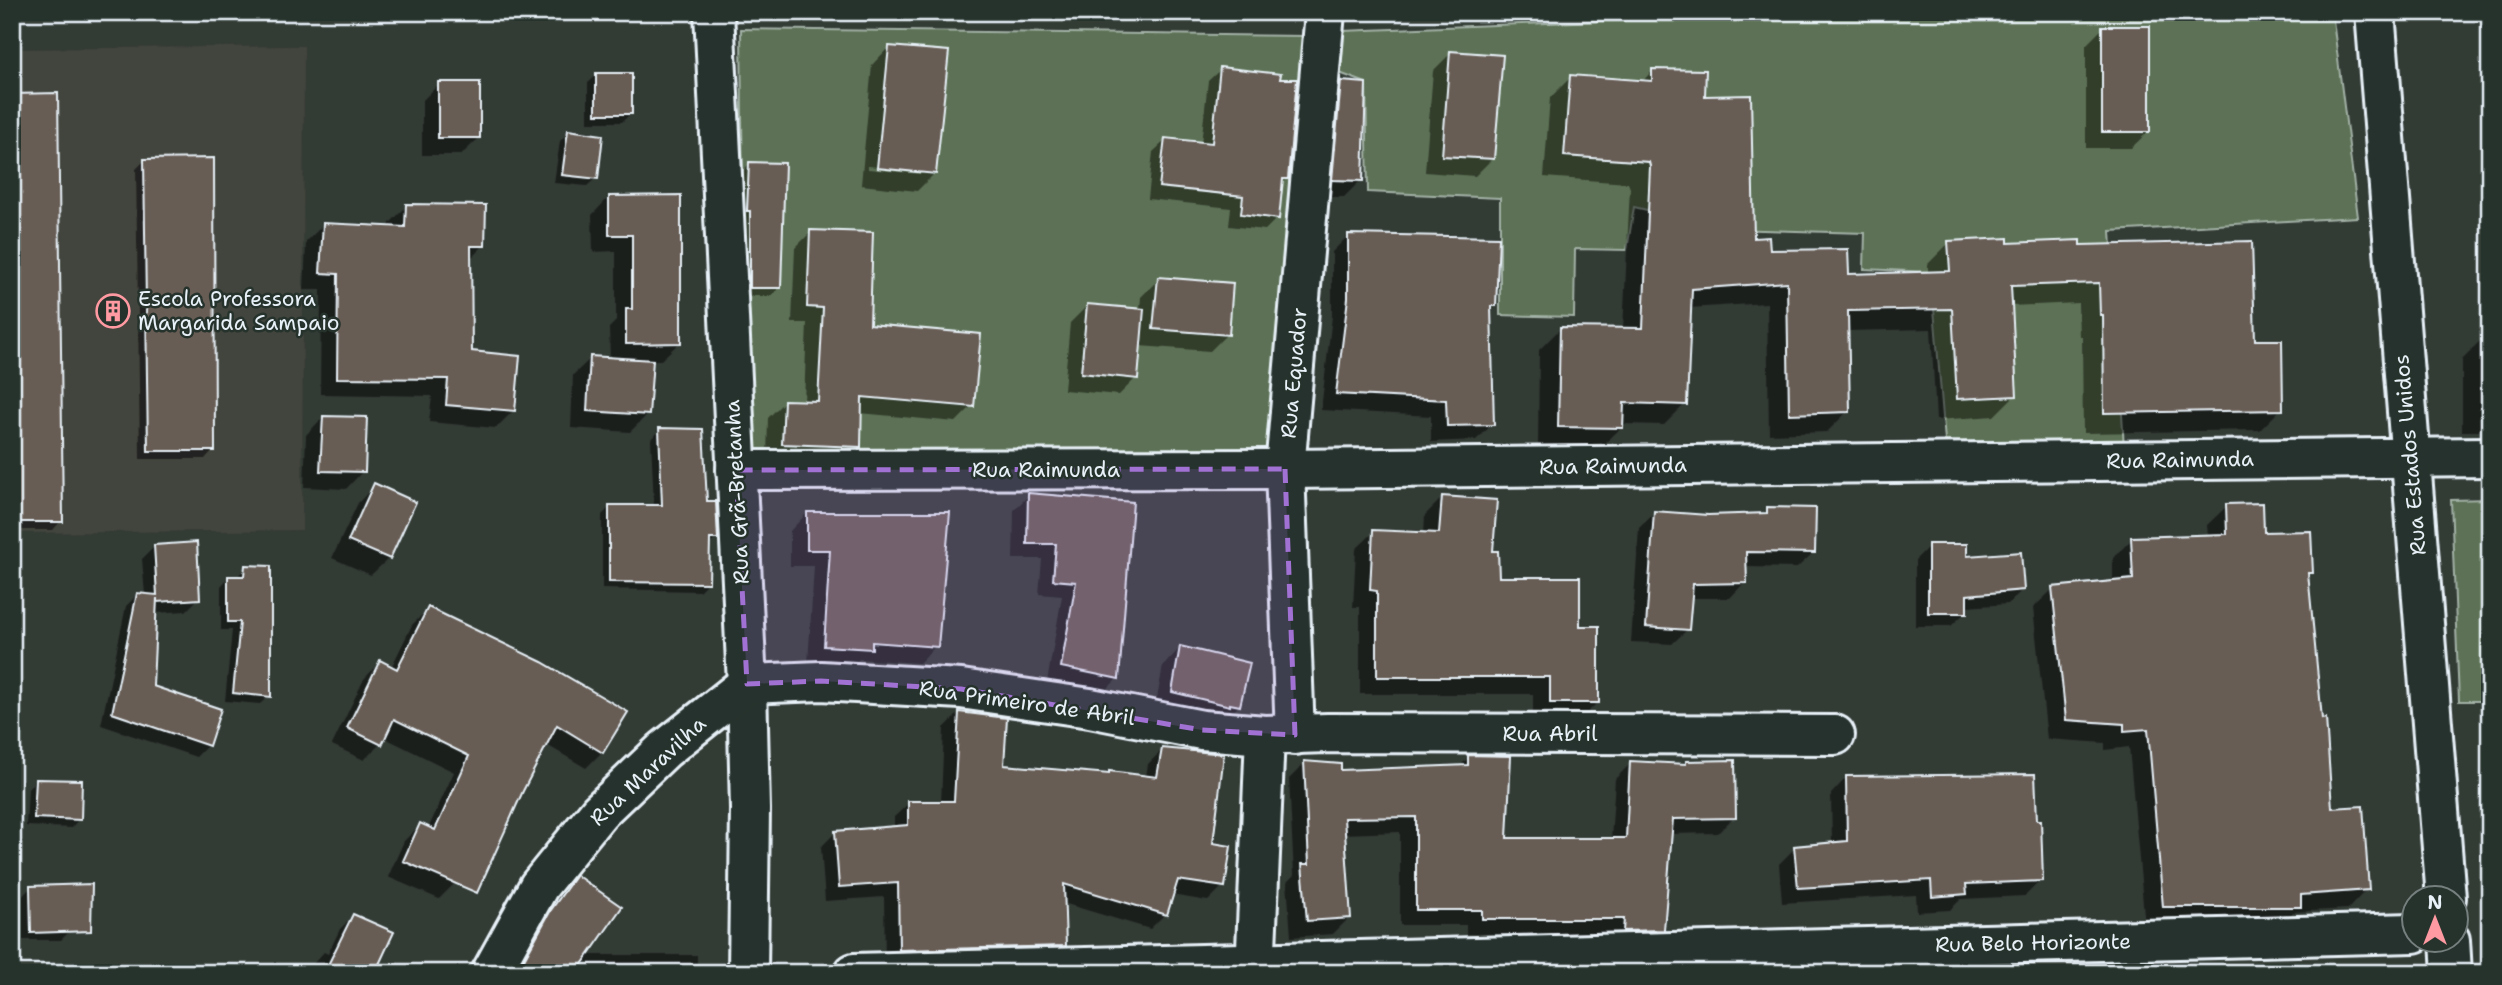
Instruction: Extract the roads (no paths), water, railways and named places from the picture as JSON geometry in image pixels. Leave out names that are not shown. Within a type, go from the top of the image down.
[{"type":"street","name":"Rua Grã-Bretanha","points":[[714,12],[747,684],[750,809],[748,973]]},
{"type":"street","name":"Rua Equador","points":[[1256,967],[1280,735],[1285,469],[1325,12]]},
{"type":"street","name":"Rua Estados Unidos","points":[[2375,12],[2445,884]]},
{"type":"street","name":"Rua Raimunda","points":[[736,470],[1285,469],[2490,457]]},
{"type":"street","name":"Rua Primeiro de Abril","points":[[747,684],[821,681],[961,689],[1090,708],[1202,730],[1280,735]]},
{"type":"street","name":"Rua Maravilha","points":[[491,973],[539,886],[599,812],[664,750],[747,684]]},
{"type":"street","name":"Rua Abril","points":[[1280,735],[1835,735]]},
{"type":"street","name":"Rua Belo Horizonte","points":[[854,973],[1256,967],[2400,933]]},
{"type":"street","points":[[2451,954],[2452,973]]},
{"type":"place","name":"Escola Professora Margarida Sampaio","points":[[113,311]]}]
